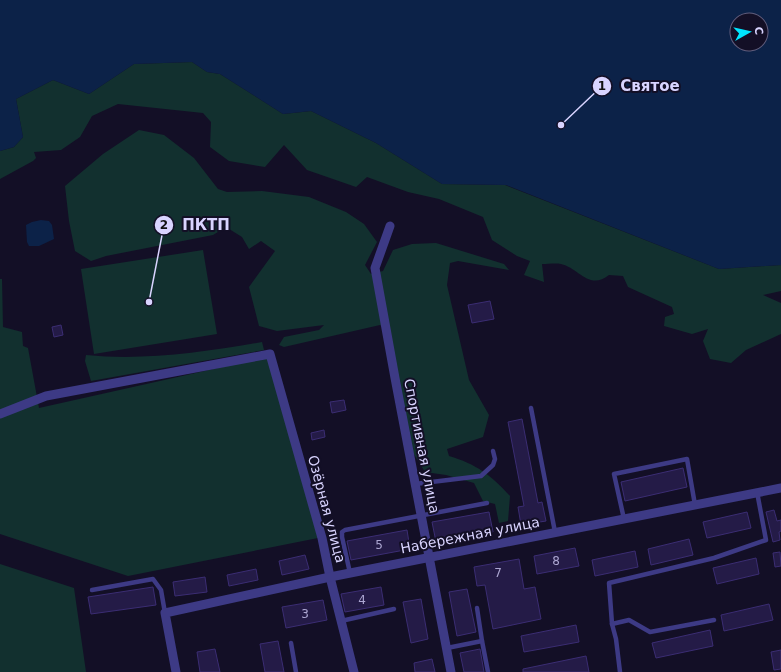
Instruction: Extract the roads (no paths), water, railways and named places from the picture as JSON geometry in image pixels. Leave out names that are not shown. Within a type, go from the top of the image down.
[{"type":"street","name":"Спортивная улица","points":[[390,226],[375,268],[451,672]]},
{"type":"street","name":"Озёрная улица","points":[[0,414],[46,396],[270,354],[322,538],[330,577],[354,672]]},
{"type":"street","name":"Набережная улица","points":[[165,613],[330,577],[781,488]]},
{"type":"street","points":[[165,613],[176,672]]},
{"type":"lane","points":[[531,408],[555,532]]},
{"type":"lane","points":[[415,484],[481,476],[493,465],[495,459],[493,451]]},
{"type":"lane","points":[[624,519],[614,474],[687,459],[695,505]]},
{"type":"lane","points":[[620,672],[616,639],[612,624],[609,583],[714,558],[766,540],[757,492]]},
{"type":"lane","points":[[350,573],[342,537],[342,532],[345,530],[487,503]]},
{"type":"lane","points":[[92,590],[153,579],[161,590],[165,613]]},
{"type":"lane","points":[[477,608],[488,672]]},
{"type":"lane","points":[[341,621],[394,610]]},
{"type":"lane","points":[[612,624],[629,620],[650,632],[714,620]]},
{"type":"lane","points":[[447,648],[482,641]]},
{"type":"lane","points":[[291,643],[296,672]]},
{"type":"water","points":[[0,0],[781,0],[781,265],[719,269],[506,185],[442,184],[376,143],[311,111],[283,114],[220,74],[207,72],[192,62],[134,64],[89,94],[53,80],[16,99],[23,137],[14,147],[0,151]]},
{"type":"water","points":[[41,220],[49,221],[52,225],[54,239],[39,246],[29,246],[27,242],[26,225]]},
{"type":"place","name":"Святое","points":[[561,125]]},
{"type":"place","name":"ПКТП","points":[[149,302]]}]
